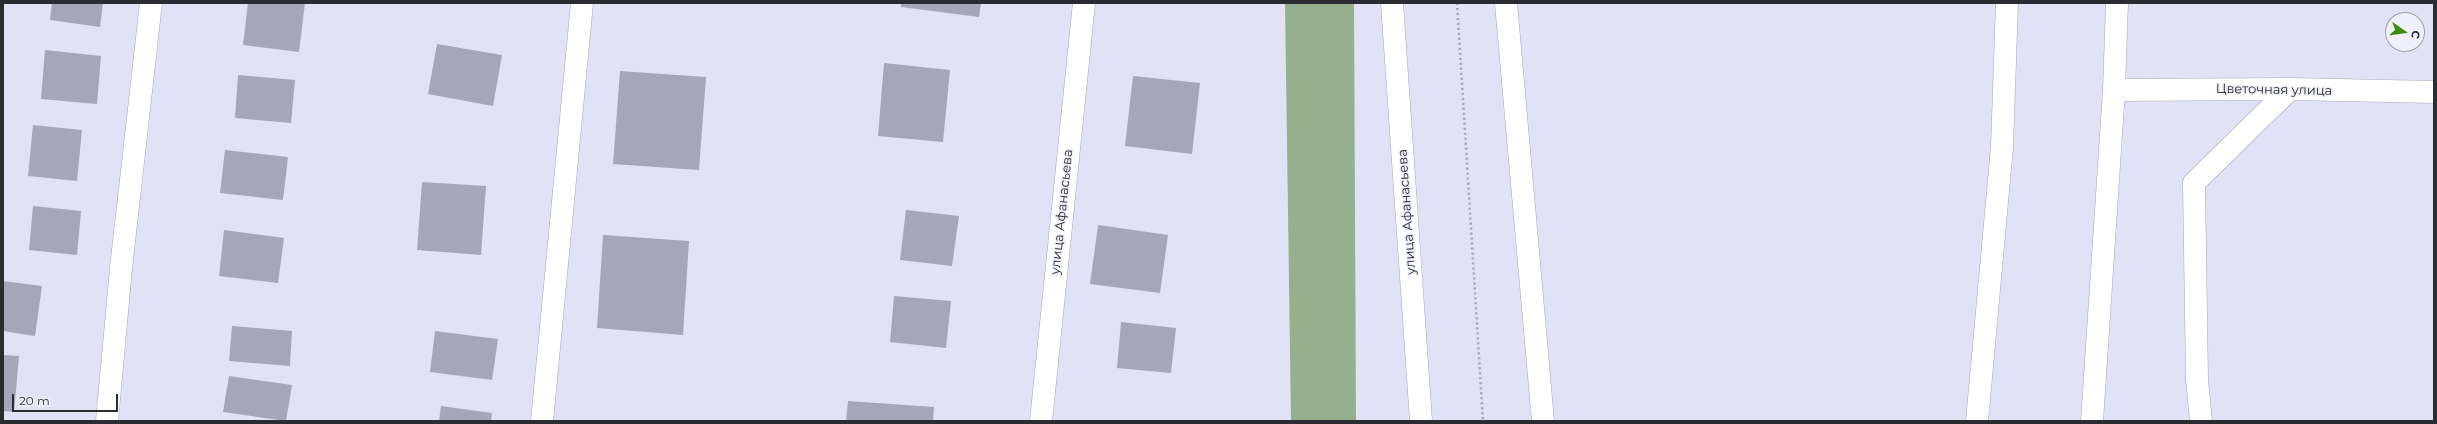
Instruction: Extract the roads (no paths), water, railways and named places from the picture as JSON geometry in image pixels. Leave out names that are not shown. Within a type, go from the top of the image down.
[{"type":"street","points":[[107,421],[121,268],[151,3]]},
{"type":"street","points":[[542,421],[582,3]]},
{"type":"street","name":"улица Афанасьева","points":[[1041,421],[1084,3]]},
{"type":"street","name":"улица Афанасьева","points":[[1392,3],[1421,421]]},
{"type":"street","points":[[1506,3],[1543,421]]},
{"type":"street","points":[[1978,421],[2002,147],[2007,3]]},
{"type":"street","points":[[2092,421],[2114,90],[2117,3]]},
{"type":"street","points":[[2201,421],[2197,380],[2194,183],[2290,88]]},
{"type":"street","name":"Цветочная улица","points":[[2114,90],[2290,88],[2434,92]]}]
